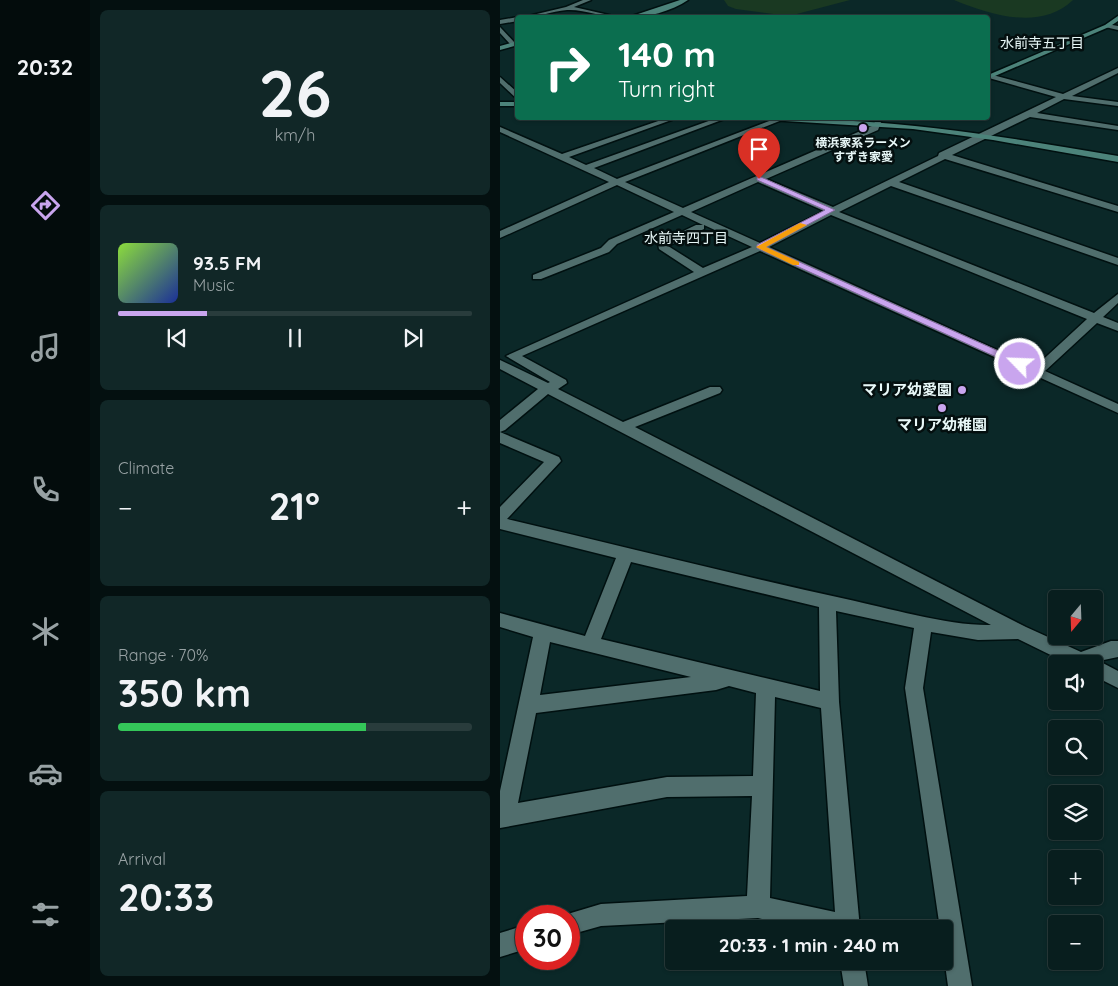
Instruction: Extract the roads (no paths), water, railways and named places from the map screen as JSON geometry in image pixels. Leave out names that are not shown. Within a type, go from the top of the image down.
[{"type":"street","points":[[536,15],[568,8],[588,0]]},
{"type":"street","points":[[640,15],[685,0]]},
{"type":"street","points":[[568,8],[604,15]]},
{"type":"street","points":[[990,76],[1107,26],[1118,18]]},
{"type":"street","points":[[500,22],[515,20]]},
{"type":"street","points":[[1107,26],[1118,28]]},
{"type":"street","points":[[500,29],[515,44]]},
{"type":"street","points":[[500,48],[515,44]]},
{"type":"street","points":[[500,427],[547,388],[561,383],[512,356],[760,247],[942,155],[1118,70]]},
{"type":"street","points":[[990,76],[1063,97],[1118,104]]},
{"type":"street","points":[[500,79],[515,95]]},
{"type":"street","points":[[1100,79],[1118,81]]},
{"type":"street","points":[[500,104],[515,104]]},
{"type":"street","points":[[1028,114],[1118,128]]},
{"type":"street","points":[[561,157],[667,120]]},
{"type":"street","points":[[586,168],[718,120]]},
{"type":"street","points":[[500,235],[516,226],[618,182],[778,120]]},
{"type":"street","points":[[815,120],[878,124],[900,121],[1118,159]]},
{"type":"street","points":[[537,277],[605,250],[613,242],[875,128],[878,124]]},
{"type":"street","points":[[500,128],[1118,409]]},
{"type":"street","points":[[942,155],[1118,209]]},
{"type":"street","points":[[759,179],[830,211],[1118,327]]},
{"type":"street","points":[[890,182],[1118,262]]},
{"type":"street","points":[[500,223],[516,226]]},
{"type":"street","points":[[700,227],[662,243],[663,247],[701,272]]},
{"type":"street","points":[[1037,372],[1118,298]]},
{"type":"street","points":[[500,364],[1020,632],[1070,655]]},
{"type":"street","points":[[623,427],[715,390]]},
{"type":"street","points":[[500,436],[554,461],[500,517]]},
{"type":"street","points":[[500,523],[826,602],[924,623],[978,633],[1020,632]]},
{"type":"street","points":[[591,643],[626,554]]},
{"type":"street","points":[[826,602],[830,702],[847,920]]},
{"type":"street","points":[[500,620],[543,633],[830,702]]},
{"type":"street","points":[[924,623],[914,688],[960,986]]},
{"type":"street","points":[[543,633],[502,817],[666,787],[761,786]]},
{"type":"street","points":[[1101,655],[1111,649],[1118,649]]},
{"type":"street","points":[[1103,672],[1118,680]]},
{"type":"street","points":[[527,705],[716,682],[730,677]]},
{"type":"street","points":[[758,907],[766,686]]},
{"type":"street","points":[[580,921],[601,915],[758,907],[816,920]]},
{"type":"street","points":[[500,945],[515,940]]},
{"type":"street","points":[[853,970],[856,986]]},
{"type":"place","name":"横浜家系ラーメン すずき家愛","points":[[863,128]]},
{"type":"place","name":"マリア幼愛園","points":[[962,390]]},
{"type":"place","name":"マリア幼稚園","points":[[942,408]]},
{"type":"district","name":"水前寺五丁目","points":[[1042,43]]},
{"type":"district","name":"水前寺四丁目","points":[[686,238]]}]
